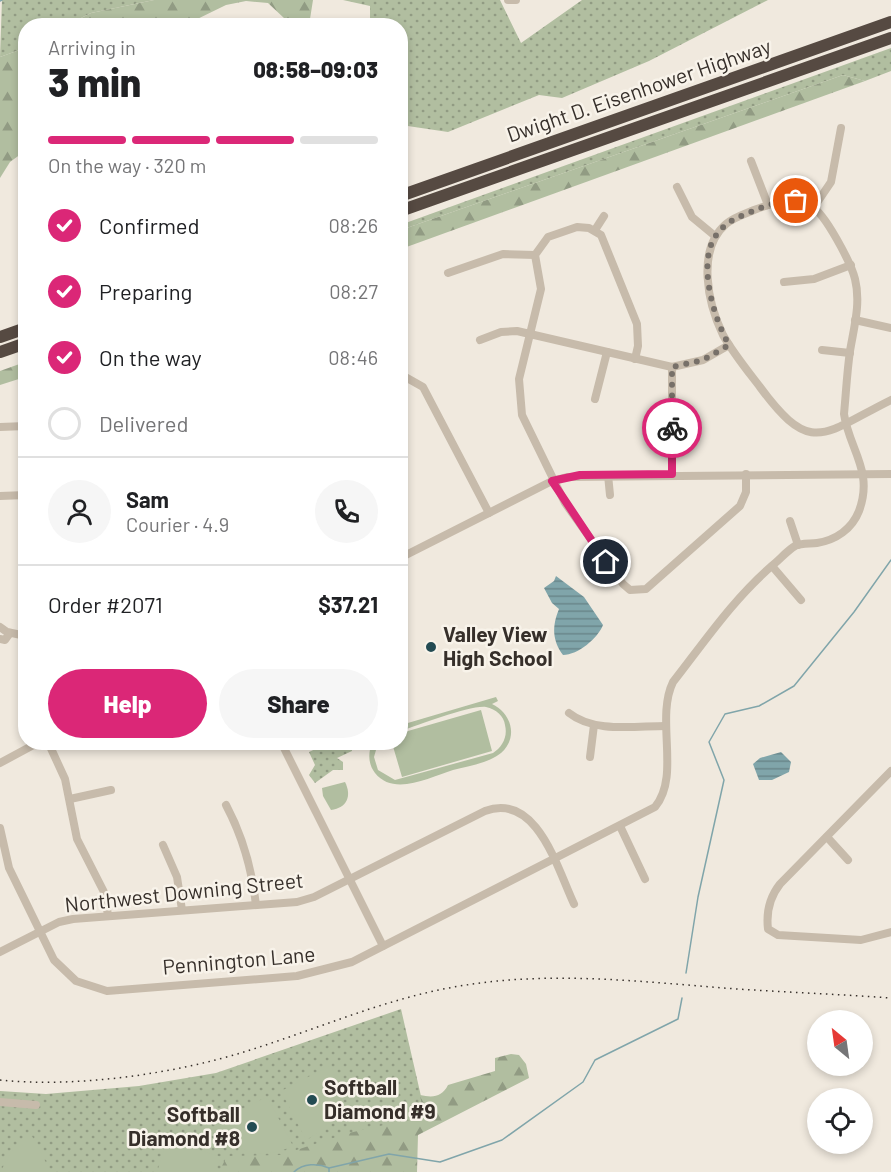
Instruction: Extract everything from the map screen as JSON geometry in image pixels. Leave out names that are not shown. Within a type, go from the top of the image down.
[{"type":"highway","name":"Dwight D. Eisenhower Highway","points":[[408,193],[891,22]]},
{"type":"highway","name":"Dwight D. Eisenhower Highway","points":[[408,208],[891,38]]},
{"type":"highway","points":[[0,337],[18,331]]},
{"type":"highway","points":[[0,352],[18,346]]},
{"type":"street","points":[[508,0],[516,0]]},
{"type":"street","points":[[814,207],[831,182],[841,128]]},
{"type":"street","points":[[752,161],[768,205]]},
{"type":"street","points":[[677,187],[692,217],[715,236]]},
{"type":"street","points":[[790,521],[798,544],[826,541],[844,532],[851,525],[861,502],[860,456],[846,425],[844,414],[858,300],[850,266],[814,207],[796,201],[768,205],[728,222],[715,236],[710,248],[709,282],[714,311],[729,345],[788,422],[809,432],[823,433],[846,425],[891,400]]},
{"type":"street","points":[[595,230],[604,216]]},
{"type":"street","points":[[635,359],[638,346],[637,324],[606,242],[595,230],[577,227],[553,235],[542,242],[535,255],[542,289],[519,379],[519,405],[526,426],[552,481],[616,578],[630,590],[639,591],[650,585],[740,506],[746,492],[746,474]]},
{"type":"street","points":[[448,273],[503,254],[535,255]]},
{"type":"street","points":[[784,282],[813,279],[850,266]]},
{"type":"street","points":[[855,320],[891,328]]},
{"type":"street","points":[[480,340],[509,330],[672,367],[703,360],[729,345]]},
{"type":"street","points":[[822,350],[850,353]]},
{"type":"street","points":[[595,399],[607,352]]},
{"type":"street","points":[[672,367],[672,474]]},
{"type":"street","points":[[408,379],[423,387],[489,513]]},
{"type":"street","points":[[0,428],[18,427]]},
{"type":"street","points":[[408,554],[552,481],[580,475],[891,474]]},
{"type":"street","points":[[608,475],[610,495]]},
{"type":"street","points":[[0,496],[18,495]]},
{"type":"street","name":"Pennington Lane","points":[[0,828],[9,868],[54,960],[64,972],[82,985],[107,991],[309,975],[340,967],[649,812],[662,796],[666,785],[666,702],[673,682],[736,600],[798,544]]},
{"type":"street","points":[[772,566],[801,600]]},
{"type":"street","points":[[0,627],[18,634]]},
{"type":"street","points":[[0,639],[5,640],[10,633]]},
{"type":"street","points":[[569,712],[577,719],[594,725],[666,726]]},
{"type":"street","points":[[590,757],[594,725]]},
{"type":"street","points":[[0,763],[24,750]]},
{"type":"street","points":[[52,750],[64,778],[77,838],[104,892],[108,915]]},
{"type":"street","points":[[285,750],[383,946]]},
{"type":"street","points":[[891,771],[774,891],[767,920],[768,929],[772,935],[861,940],[891,932]]},
{"type":"street","points":[[70,799],[111,790]]},
{"type":"street","points":[[226,805],[251,867],[256,905]]},
{"type":"street","name":"Northwest Downing Street","points":[[0,952],[64,921],[108,915],[306,900],[485,811],[500,807],[515,809],[534,822],[553,860]]},
{"type":"street","points":[[620,826],[645,879]]},
{"type":"street","points":[[827,837],[848,860]]},
{"type":"street","points":[[163,845],[177,877],[182,910]]},
{"type":"street","points":[[553,860],[574,904]]},
{"type":"street","points":[[0,1102],[36,1105]]},
{"type":"green space","points":[[2,0],[154,0],[91,13],[81,18],[18,18],[18,51],[0,57]]},
{"type":"green space","points":[[154,0],[313,0],[310,18],[284,18],[268,3],[246,1],[226,5],[199,18],[81,18],[91,13]]},
{"type":"green space","points":[[343,0],[500,0],[521,43],[582,0],[768,0],[649,61],[562,98],[539,95],[448,132],[408,126],[408,18],[370,18],[370,6]]},
{"type":"green space","points":[[891,48],[891,71],[865,81],[843,75],[408,228],[408,222]]},
{"type":"green space","points":[[18,51],[18,156],[10,162],[0,178],[0,57]]},
{"type":"green space","points":[[843,75],[865,81],[408,246],[408,228]]},
{"type":"green space","points":[[18,365],[18,379],[0,385],[0,371]]},
{"type":"green space","points":[[496,697],[498,701],[492,704],[499,708],[508,719],[511,733],[507,747],[484,762],[412,783],[392,784],[383,780],[373,770],[369,758],[370,750],[376,750],[374,757],[378,770],[395,780],[493,753],[504,741],[506,734],[501,716],[486,707],[468,709],[408,729],[408,723]]},
{"type":"green space","points":[[481,710],[492,751],[402,777],[394,750],[408,750],[408,731]]},
{"type":"green space","points":[[313,750],[352,750],[337,758],[343,762],[343,770],[333,770],[315,783],[309,775],[315,765],[309,752]]},
{"type":"green space","points":[[345,782],[348,792],[347,801],[341,807],[331,810],[323,796],[322,788]]},
{"type":"green space","points":[[401,1009],[426,1118],[257,1172],[0,1172],[0,1091],[46,1094],[139,1086],[216,1073]]},
{"type":"green space","points":[[511,1054],[519,1055],[526,1064],[529,1078],[418,1135],[417,1172],[219,1172],[227,1156],[281,1155],[349,1133],[424,1116],[420,1095],[437,1096],[448,1085],[495,1071],[495,1058]]},
{"type":"green space","name":"Softball Diamond #9","points":[[331,1065],[338,1088],[336,1108],[332,1118],[325,1126],[306,1140],[281,1091]]},
{"type":"green space","name":"Softball Diamond #8","points":[[264,1098],[269,1100],[293,1146],[270,1153],[250,1152],[232,1142],[217,1123]]},
{"type":"green space","points":[[361,1104],[364,1126],[354,1128],[350,1106]]},
{"type":"green space","points":[[32,1136],[51,1172],[0,1172],[14,1148]]},
{"type":"green space","points":[[171,1141],[221,1157],[214,1172],[157,1172],[166,1143]]},
{"type":"water","points":[[556,576],[584,597],[603,625],[587,645],[575,652],[563,655],[554,633],[559,609],[552,603],[544,588],[554,581]]},
{"type":"water","points":[[781,752],[791,762],[789,772],[772,780],[759,780],[753,764],[760,758]]},
{"type":"waterway","points":[[686,973],[698,897],[724,780],[709,742],[725,714],[759,706],[794,686],[854,612],[891,560]]},
{"type":"waterway","points":[[329,1168],[389,1154],[440,1162],[502,1140],[583,1082],[595,1060],[678,1019],[682,998]]},
{"type":"waterway","points":[[294,1172],[306,1165],[320,1165],[329,1168],[329,1172]]},
{"type":"railway","points":[[0,1080],[29,1082],[92,1080],[188,1066],[247,1051],[405,998],[492,981],[592,979],[891,998]]},
{"type":"way so far","points":[[672,428],[672,367],[703,360],[729,345],[714,311],[709,282],[710,248],[715,236],[728,222],[736,218],[768,205],[796,201]]},
{"type":"place","name":"Valley View High School","points":[[431,647]]},
{"type":"place","name":"Softball Diamond #9","points":[[312,1100]]},
{"type":"place","name":"Softball Diamond #8","points":[[252,1127]]},
{"type":"route","points":[[606,562],[552,481],[580,475],[672,474],[672,428]]}]
